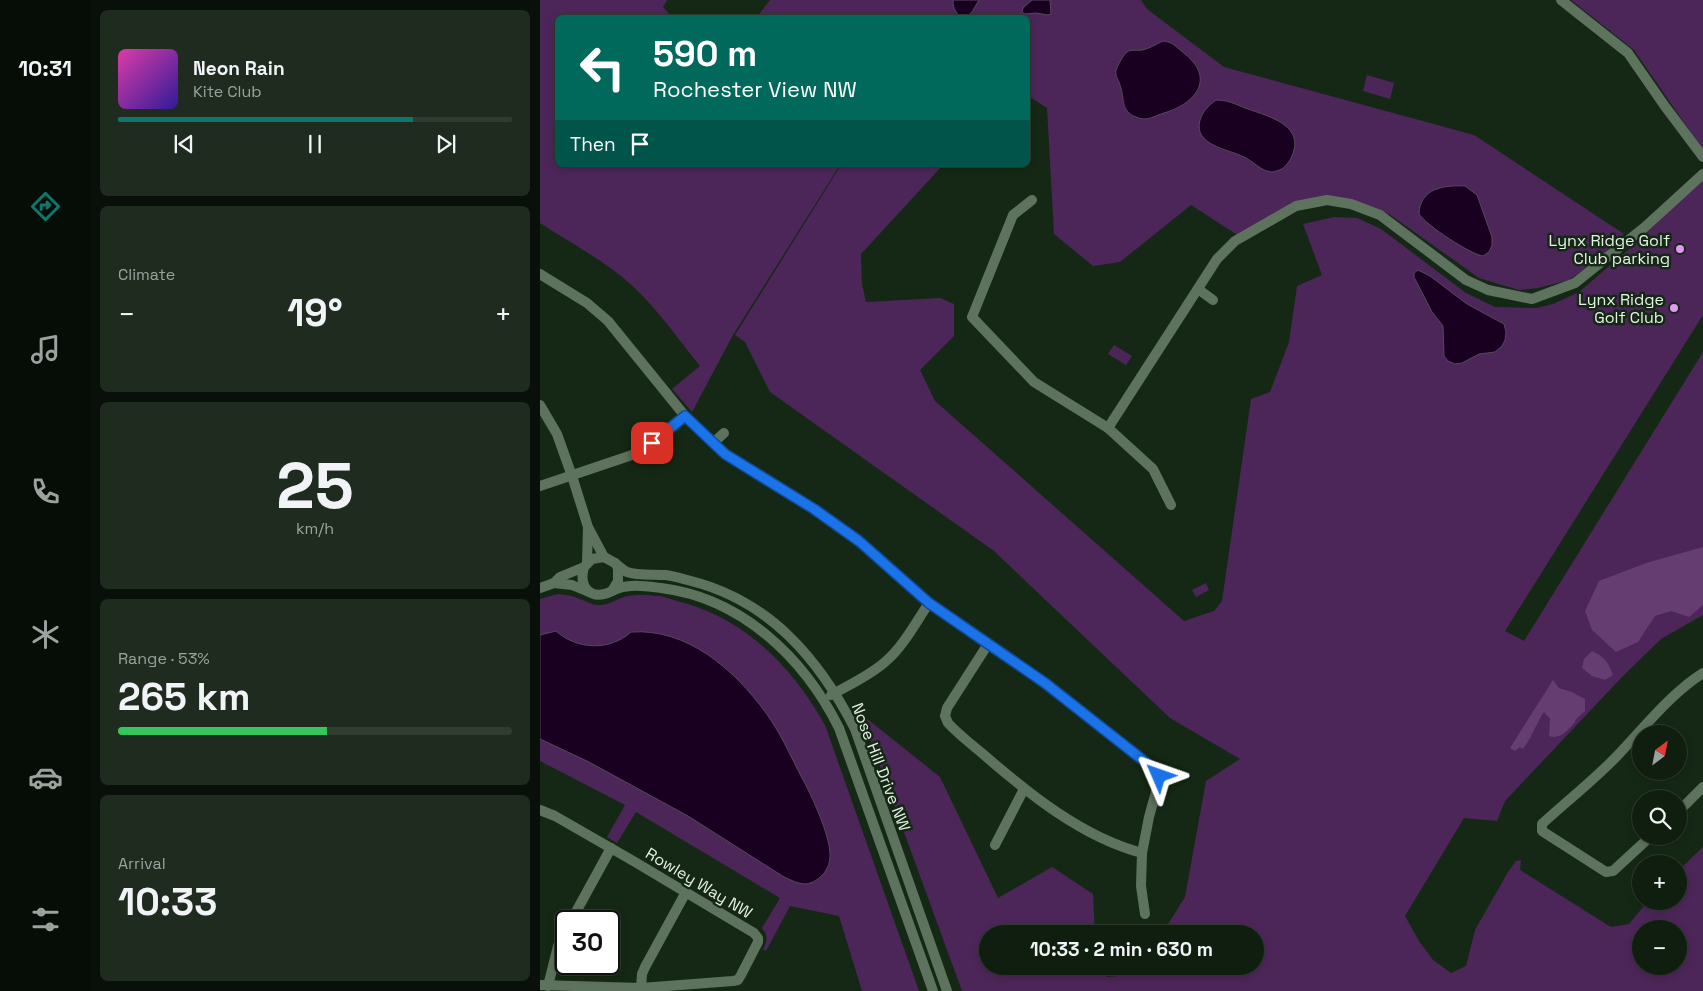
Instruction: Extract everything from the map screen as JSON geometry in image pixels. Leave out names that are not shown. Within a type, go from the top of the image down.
[{"type":"street","points":[[1561,0],[1628,53],[1703,157]]},
{"type":"street","points":[[1108,428],[1217,259],[1235,241],[1296,206],[1327,200],[1351,204],[1380,215],[1466,280],[1488,290],[1532,299],[1575,283],[1646,227],[1703,174]]},
{"type":"street","points":[[1032,200],[1013,215],[972,317],[1034,382],[1108,428],[1153,470],[1171,506]]},
{"type":"street","points":[[540,274],[587,304],[608,321],[685,416],[725,454],[814,509],[859,541],[929,603],[1053,689],[1158,772],[1159,779],[1142,853],[1141,886],[1145,914]]},
{"type":"street","points":[[1198,289],[1213,300]]},
{"type":"street","points":[[540,405],[557,434],[588,527],[604,557],[614,563],[619,574],[618,581],[612,591],[600,595],[572,585],[554,583]]},
{"type":"street","points":[[540,486],[632,455],[652,443],[685,416]]},
{"type":"street","points":[[713,443],[724,433]]},
{"type":"street","points":[[588,527],[582,581],[585,588],[591,593]]},
{"type":"street","points":[[540,588],[554,583],[560,577],[585,565],[592,559],[604,557]]},
{"type":"street","name":"Nose Hill Drive NW","points":[[614,563],[629,572],[666,576],[707,585],[741,601],[759,612],[791,638],[821,672],[836,692],[855,730],[947,991]]},
{"type":"street","name":"Nose Hill Drive NW","points":[[612,591],[632,586],[669,589],[696,596],[721,606],[748,622],[774,641],[806,674],[824,699],[839,728],[933,991]]},
{"type":"street","points":[[824,699],[853,684],[885,662],[929,603]]},
{"type":"street","points":[[988,644],[947,708],[945,713],[950,725],[1024,789],[1094,834],[1142,853]]},
{"type":"street","points":[[1641,845],[1613,871],[1606,872],[1542,832],[1542,824],[1615,758],[1677,694],[1703,673]]},
{"type":"street","points":[[1687,803],[1703,787]]},
{"type":"street","points":[[995,845],[1024,789]]},
{"type":"street","name":"Rowley Way NW","points":[[540,810],[555,816],[686,892],[754,933],[758,938],[758,942],[738,980],[641,988],[544,985]]},
{"type":"street","points":[[576,910],[611,848]]},
{"type":"street","points":[[641,988],[642,974],[645,967],[686,892]]},
{"type":"street","points":[[544,985],[555,954]]},
{"type":"shaded area","points":[[540,0],[667,0],[663,7],[670,15],[555,15],[555,167],[839,167],[733,335],[692,412],[672,389],[700,366],[663,319],[643,296],[621,276],[592,255],[540,223]]},
{"type":"shaded area","points":[[770,0],[1141,0],[1147,9],[1224,67],[1474,135],[1624,234],[1605,254],[1569,280],[1538,288],[1519,290],[1479,278],[1389,214],[1358,203],[1294,207],[1239,236],[1191,205],[1120,262],[1093,266],[1054,234],[1047,108],[1030,97],[1030,15],[758,15]]},
{"type":"shaded area","points":[[953,0],[979,0],[968,15],[959,15]]},
{"type":"shaded area","points":[[1032,0],[1050,0],[1051,14],[1025,14],[1022,12],[1023,8]]},
{"type":"shaded area","points":[[1571,0],[1703,0],[1703,150],[1634,50]]},
{"type":"shaded area","points":[[1163,41],[1175,46],[1194,63],[1199,73],[1198,90],[1185,104],[1175,109],[1150,118],[1140,118],[1131,114],[1125,108],[1116,71],[1127,52],[1150,48]]},
{"type":"shaded area","points":[[1367,75],[1394,83],[1390,99],[1363,91]]},
{"type":"shaded area","points":[[1216,100],[1231,102],[1271,117],[1287,127],[1295,141],[1293,153],[1286,165],[1282,169],[1272,172],[1267,171],[1244,157],[1207,141],[1199,129],[1200,120],[1206,109]]},
{"type":"shaded area","points":[[840,167],[941,167],[861,254],[862,284],[866,302],[940,298],[954,304],[954,336],[920,370],[935,401],[1184,621],[1214,611],[1222,601],[1251,399],[1270,392],[1289,342],[1297,286],[1322,275],[1303,224],[1334,217],[1357,218],[1381,229],[1466,293],[1495,307],[1536,308],[1553,304],[1579,292],[1635,244],[1703,179],[1703,315],[1505,631],[1524,641],[1703,352],[1703,615],[1661,639],[1622,677],[1505,801],[1497,821],[1464,818],[1405,916],[1419,941],[1433,960],[1451,973],[1466,966],[1475,930],[1508,872],[1516,861],[1521,860],[1520,870],[1611,927],[1629,924],[1632,920],[1632,975],[1687,975],[1687,920],[1632,920],[1641,910],[1687,910],[1687,862],[1703,847],[1703,991],[962,991],[861,714],[940,777],[998,898],[1052,867],[1093,894],[1095,925],[979,925],[979,975],[1106,975],[1107,977],[1128,975],[1264,975],[1264,925],[1168,925],[1185,897],[1206,781],[1240,759],[1170,718],[994,551],[770,392],[745,342],[735,335]]},
{"type":"shaded area","points":[[1449,186],[1465,186],[1477,195],[1492,237],[1492,245],[1489,252],[1483,256],[1449,239],[1419,214],[1420,205],[1428,193]]},
{"type":"shaded area","points":[[1418,270],[1430,276],[1467,304],[1504,324],[1506,332],[1502,346],[1495,352],[1479,354],[1462,363],[1455,364],[1448,361],[1444,356],[1443,326],[1432,312],[1414,277],[1414,273]]},
{"type":"shaded area","points":[[1114,345],[1132,356],[1126,365],[1108,354]]},
{"type":"shaded area","points":[[1703,547],[1703,605],[1689,617],[1671,611],[1655,616],[1638,642],[1616,652],[1592,630],[1585,611],[1599,581],[1646,563]]},
{"type":"shaded area","points":[[1206,583],[1209,590],[1196,597],[1192,590]]},
{"type":"shaded area","points":[[558,594],[572,596],[598,605],[608,604],[628,596],[641,595],[662,597],[688,604],[710,612],[731,623],[768,651],[784,668],[813,705],[825,725],[919,991],[862,991],[839,916],[790,906],[766,951],[763,949],[766,936],[762,928],[780,898],[636,812],[617,843],[607,837],[625,805],[540,761],[540,599]]},
{"type":"shaded area","points":[[556,631],[574,642],[594,646],[613,643],[631,632],[652,633],[671,637],[690,644],[708,654],[724,667],[739,681],[771,720],[810,793],[829,846],[830,859],[824,874],[811,883],[806,884],[797,883],[784,877],[688,816],[589,762],[540,739],[540,635]]},
{"type":"shaded area","points":[[1592,651],[1606,660],[1613,675],[1605,680],[1592,676],[1582,668],[1584,659]]},
{"type":"shaded area","points":[[1553,680],[1559,688],[1585,699],[1585,711],[1567,731],[1557,737],[1549,736],[1550,719],[1544,712],[1525,746],[1515,751],[1510,748]]},
{"type":"place","name":"Lynx Ridge Golf Club parking","points":[[1680,249]]},
{"type":"place","name":"Lynx Ridge Golf Club","points":[[1674,308]]},
{"type":"route","points":[[652,443],[685,416],[725,454],[814,509],[859,541],[929,603],[1053,689],[1158,772],[1159,776]]}]
